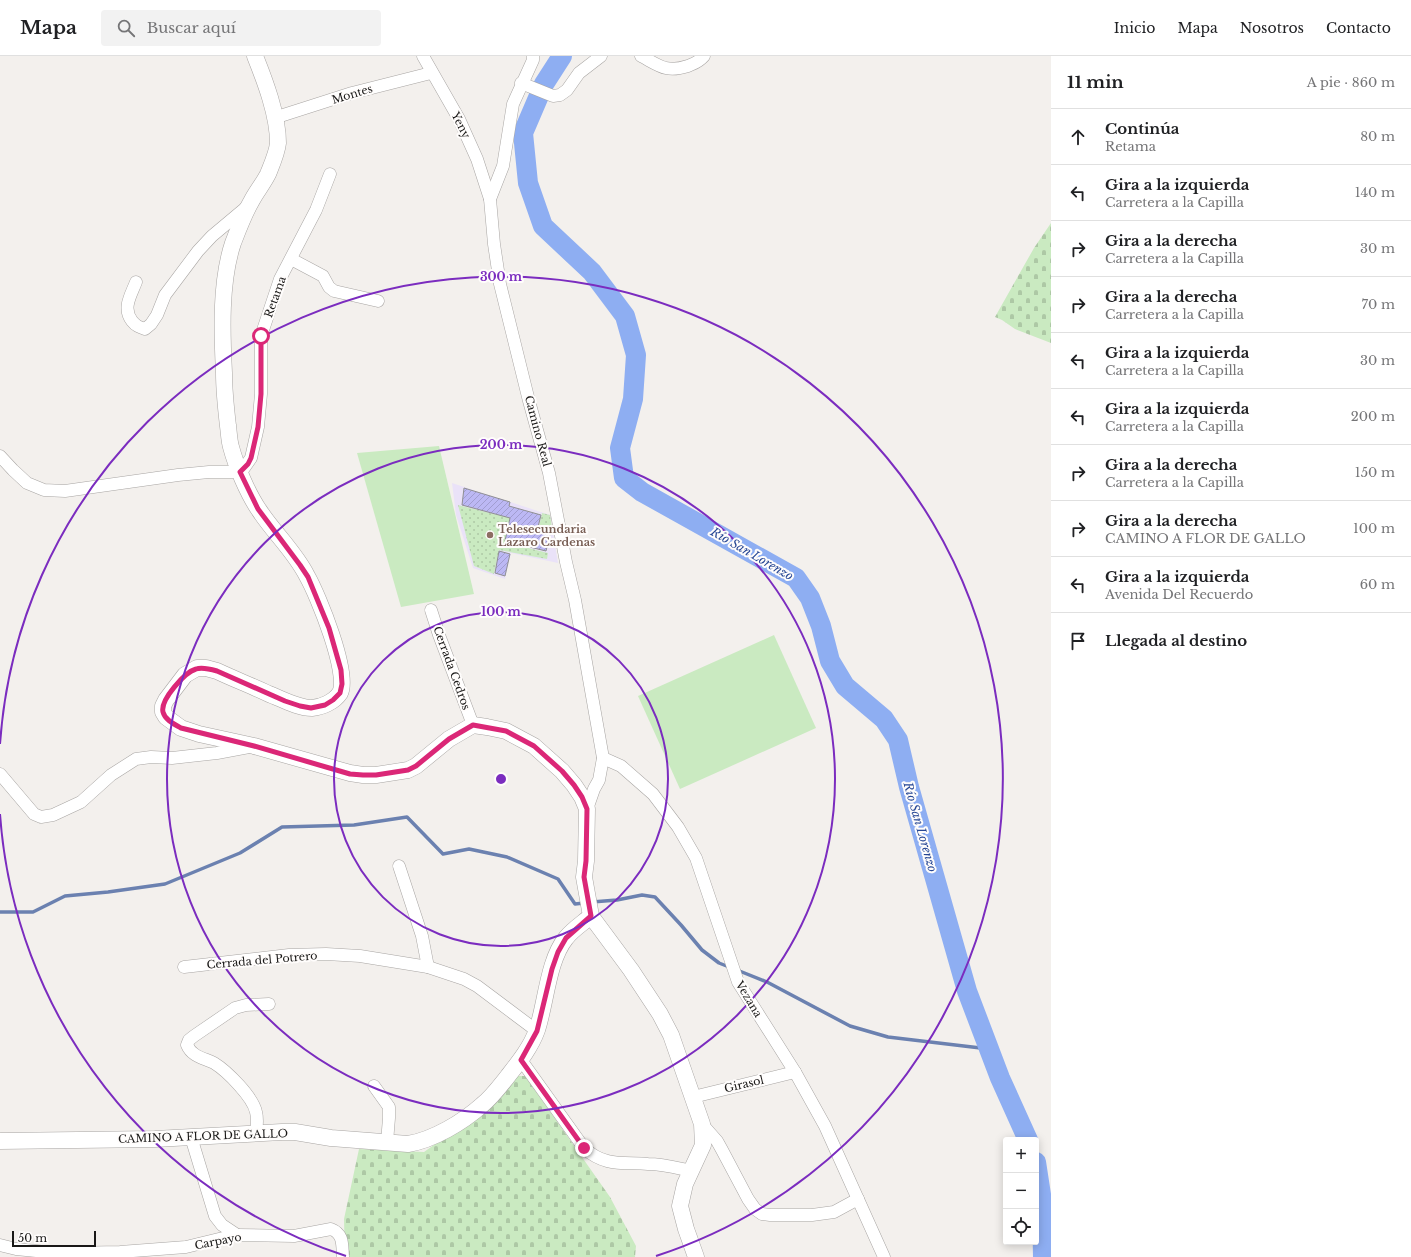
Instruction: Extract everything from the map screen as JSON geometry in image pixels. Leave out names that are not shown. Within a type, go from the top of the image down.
[{"type":"street","points":[[255,56],[274,118],[278,144],[267,175],[250,204],[233,244],[226,279],[222,336],[225,399],[231,446],[240,472],[258,509],[308,577],[329,628],[341,670],[342,684],[340,693],[333,700],[325,705],[311,708],[285,701],[217,671],[206,668],[197,668],[185,675],[166,700],[163,706],[163,712],[166,717],[181,728],[254,746],[350,774],[376,775],[408,770],[416,766],[449,739],[473,725],[506,731],[534,746],[562,771],[582,797],[587,809],[586,861],[584,877],[590,912],[660,1014],[671,1035],[702,1124],[702,1145],[685,1184],[680,1206],[696,1257]]},
{"type":"street","name":"Yeny","points":[[423,56],[431,73],[458,119],[477,159],[490,199]]},
{"type":"street","name":"Camino Real","points":[[533,56],[533,60],[521,83],[513,104],[502,166],[490,199],[494,244],[500,284],[529,401],[549,473],[575,600],[603,758],[599,780],[587,809]]},
{"type":"street","points":[[521,83],[535,90],[553,96],[562,94],[579,73],[601,56]]},
{"type":"street","points":[[641,56],[659,66],[672,70],[696,63],[704,56]]},
{"type":"street","name":"Montes","points":[[274,118],[352,93],[431,73]]},
{"type":"street","name":"Retama","points":[[240,472],[248,464],[251,458],[258,427],[261,394],[261,336],[280,279],[316,210],[330,174]]},
{"type":"street","points":[[136,282],[127,304],[128,315],[136,326],[145,329],[151,324],[157,315],[165,296],[198,251],[212,236],[250,204]]},
{"type":"street","points":[[291,259],[323,276],[329,287],[334,291],[378,301]]},
{"type":"street","points":[[0,456],[27,483],[44,490],[65,491],[178,475],[209,472],[240,472]]},
{"type":"street","name":"Cerrada Cedros","points":[[431,610],[473,725]]},
{"type":"street","points":[[0,774],[34,814],[41,817],[53,815],[81,802],[111,775],[136,759],[151,757],[180,758],[254,746]]},
{"type":"street","name":"Vezana","points":[[603,758],[621,766],[645,786],[653,794],[678,827],[700,867],[738,982],[795,1072],[825,1126],[884,1257]]},
{"type":"street","points":[[399,866],[422,936],[428,967]]},
{"type":"street","name":"CAMINO A FLOR DE GALLO","points":[[0,1141],[155,1139],[295,1132],[331,1138],[408,1144],[436,1136],[482,1105],[496,1091],[521,1060],[537,1031],[552,969],[558,952],[566,938],[590,912]]},
{"type":"street","name":"Cerrada del Potrero","points":[[184,967],[289,955],[326,954],[360,956],[428,967],[464,978],[537,1031]]},
{"type":"street","points":[[256,1134],[256,1110],[253,1102],[247,1094],[224,1071],[215,1064],[194,1054],[187,1045],[189,1040],[194,1036],[235,1008],[246,1005],[269,1004]]},
{"type":"street","points":[[521,1060],[584,1148],[591,1154],[604,1161],[613,1163],[664,1165],[691,1171]]},
{"type":"street","name":"Girasol","points":[[693,1096],[795,1072]]},
{"type":"street","points":[[374,1086],[389,1107],[387,1142]]},
{"type":"street","points":[[702,1124],[717,1141],[748,1199],[755,1209],[762,1214],[805,1215],[834,1212],[858,1199]]},
{"type":"street","points":[[191,1137],[215,1216],[222,1225],[237,1235]]},
{"type":"street","name":"Carpayo","points":[[0,1245],[16,1249],[46,1252],[120,1252],[186,1247],[237,1235],[294,1236],[331,1229],[337,1231],[340,1235],[343,1257]]},
{"type":"shaded area","name":"Telesecundaria Lazaro Cardenas","points":[[452,483],[550,515],[558,563],[511,553],[505,579],[473,568],[456,515]]},
{"type":"green space","points":[[1051,223],[1051,343],[1015,329],[995,317],[1034,248]]},
{"type":"green space","points":[[439,446],[474,594],[401,607],[357,453]]},
{"type":"green space","points":[[458,505],[498,515],[500,508],[511,511],[505,542],[548,553],[547,559],[499,550],[494,574],[474,566]]},
{"type":"green space","points":[[542,513],[550,515],[553,534],[538,531]]},
{"type":"green space","points":[[774,635],[816,728],[680,789],[638,696]]},
{"type":"green space","points":[[515,1076],[525,1076],[610,1197],[636,1246],[635,1257],[345,1257],[344,1219],[359,1149],[424,1152],[489,1106]]},
{"type":"building","points":[[464,488],[510,502],[509,506],[541,515],[537,531],[550,534],[546,551],[505,541],[510,518],[462,505]]},
{"type":"building","points":[[499,551],[510,554],[505,576],[495,573]]},
{"type":"waterway","name":"Río San Lorenzo","points":[[562,56],[544,84],[523,133],[528,183],[543,226],[592,272],[625,316],[636,355],[633,399],[620,448],[624,478],[642,492],[796,578],[810,598],[821,626],[830,661],[845,686],[884,719],[898,740],[909,787],[967,991],[1000,1078],[1027,1137]]},
{"type":"waterway","points":[[0,912],[33,912],[65,896],[165,884],[240,853],[282,827],[354,825],[407,817],[443,854],[469,849],[507,857],[558,879],[575,904],[584,903]]},
{"type":"waterway","points":[[592,902],[617,900],[642,895],[655,897],[702,950],[719,963],[729,967]]},
{"type":"waterway","points":[[737,970],[767,982],[850,1026],[888,1037],[989,1049]]},
{"type":"waterway","name":"Río San Lorenzo","points":[[1038,1173],[1042,1201],[1043,1257]]},
{"type":"place","name":"Telesecundaria Lazaro Cardenas","points":[[490,535]]},
{"type":"route","points":[[261,336],[261,394],[258,427],[251,458],[248,464],[240,472],[258,509],[308,577],[329,628],[341,670],[342,684],[340,693],[325,705],[311,708],[285,701],[217,671],[206,668],[197,668],[185,675],[166,700],[163,706],[163,712],[171,722],[181,728],[199,734],[254,746],[350,774],[376,775],[408,770],[416,766],[449,739],[473,725],[506,731],[520,738],[534,746],[562,771],[582,797],[587,809],[586,861],[584,877],[591,916],[566,938],[558,952],[552,969],[537,1031],[521,1060],[584,1148]]}]
